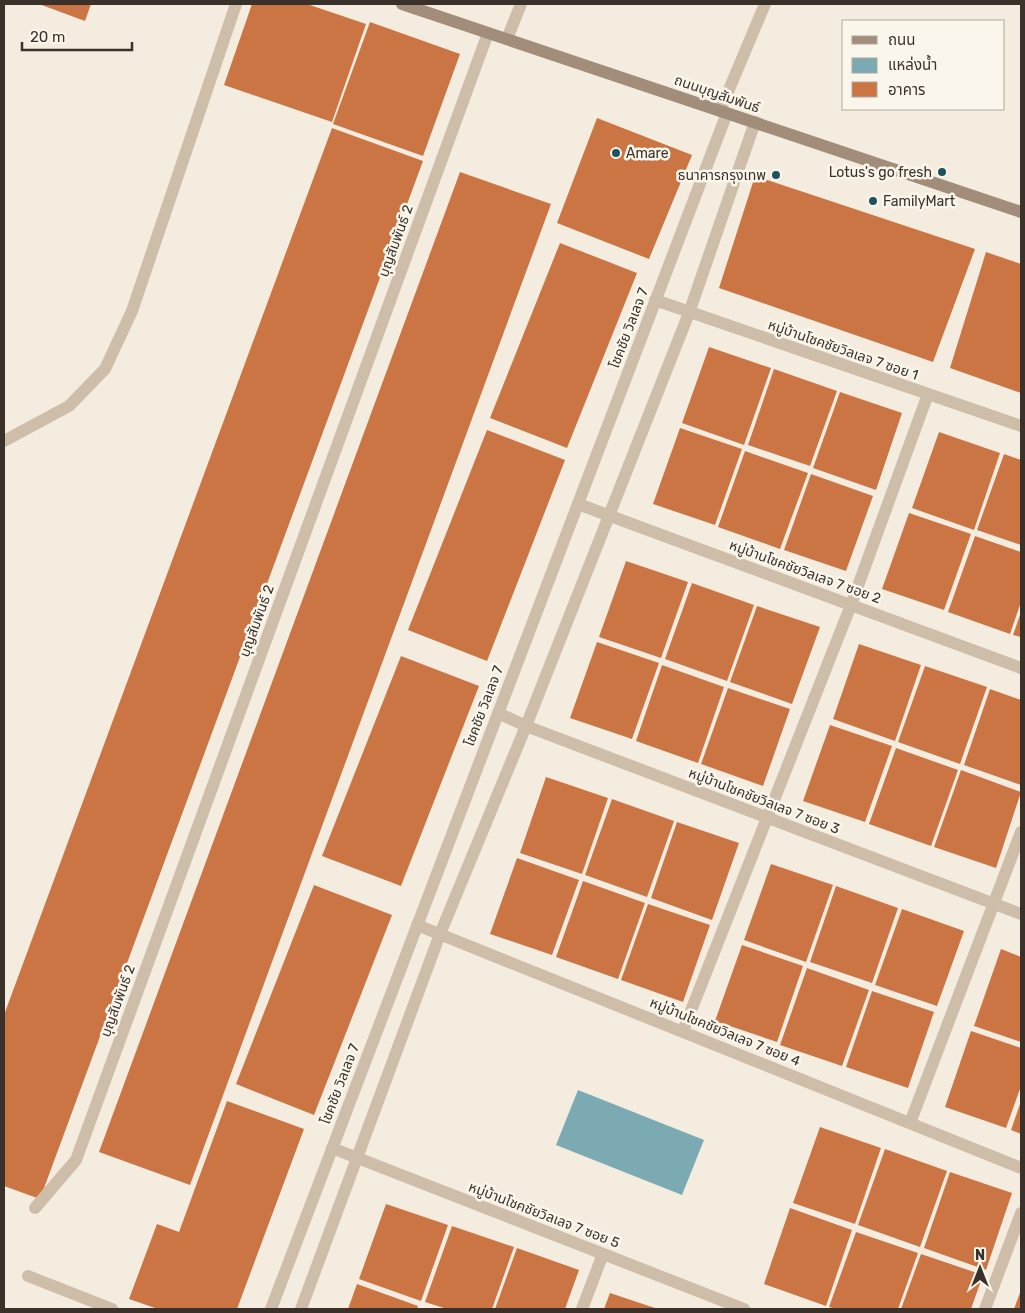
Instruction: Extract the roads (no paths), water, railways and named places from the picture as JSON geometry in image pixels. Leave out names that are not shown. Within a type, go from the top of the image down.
[{"type":"street","points":[[4,440],[68,406],[106,369],[132,311],[236,4]]},
{"type":"street","name":"ถนนบุญสัมพันธ์","points":[[402,4],[1021,212]]},
{"type":"street","points":[[506,39],[520,4]]},
{"type":"street","name":"โชคชัย วิลเลจ 7","points":[[271,1309],[578,504],[723,112],[765,4]]},
{"type":"street","name":"บุญสัมพันธ์ 2","points":[[35,1208],[76,1160],[488,33]]},
{"type":"street","points":[[301,1309],[440,934],[526,726],[689,313],[755,122]]},
{"type":"street","name":"หมู่บ้านโชคชัยวิลเลจ 7 ซอย 1","points":[[655,300],[1021,426]]},
{"type":"street","points":[[683,1031],[851,605],[928,394]]},
{"type":"street","name":"หมู่บ้านโชคชัยวิลเลจ 7 ซอย 2","points":[[578,504],[1021,668]]},
{"type":"street","name":"หมู่บ้านโชคชัยวิลเลจ 7 ซอย 3","points":[[498,713],[526,726],[1021,914]]},
{"type":"street","points":[[910,1123],[1021,832]]},
{"type":"street","name":"หมู่บ้านโชคชัยวิลเลจ 7 ซอย 4","points":[[417,924],[1021,1168]]},
{"type":"street","name":"หมู่บ้านโชคชัยวิลเลจ 7 ซอย 5","points":[[332,1148],[744,1309]]},
{"type":"street","points":[[985,1309],[1021,1213]]},
{"type":"street","points":[[582,1309],[603,1254]]},
{"type":"street","points":[[28,1276],[112,1309]]},
{"type":"water","points":[[578,1090],[704,1140],[682,1195],[556,1145]]},
{"type":"place","name":"Amare","points":[[616,153]]},
{"type":"place","name":"Lotus's go fresh","points":[[942,172]]},
{"type":"place","name":"ธนาคารกรุงเทพ","points":[[776,175]]},
{"type":"place","name":"FamilyMart","points":[[873,201]]}]
